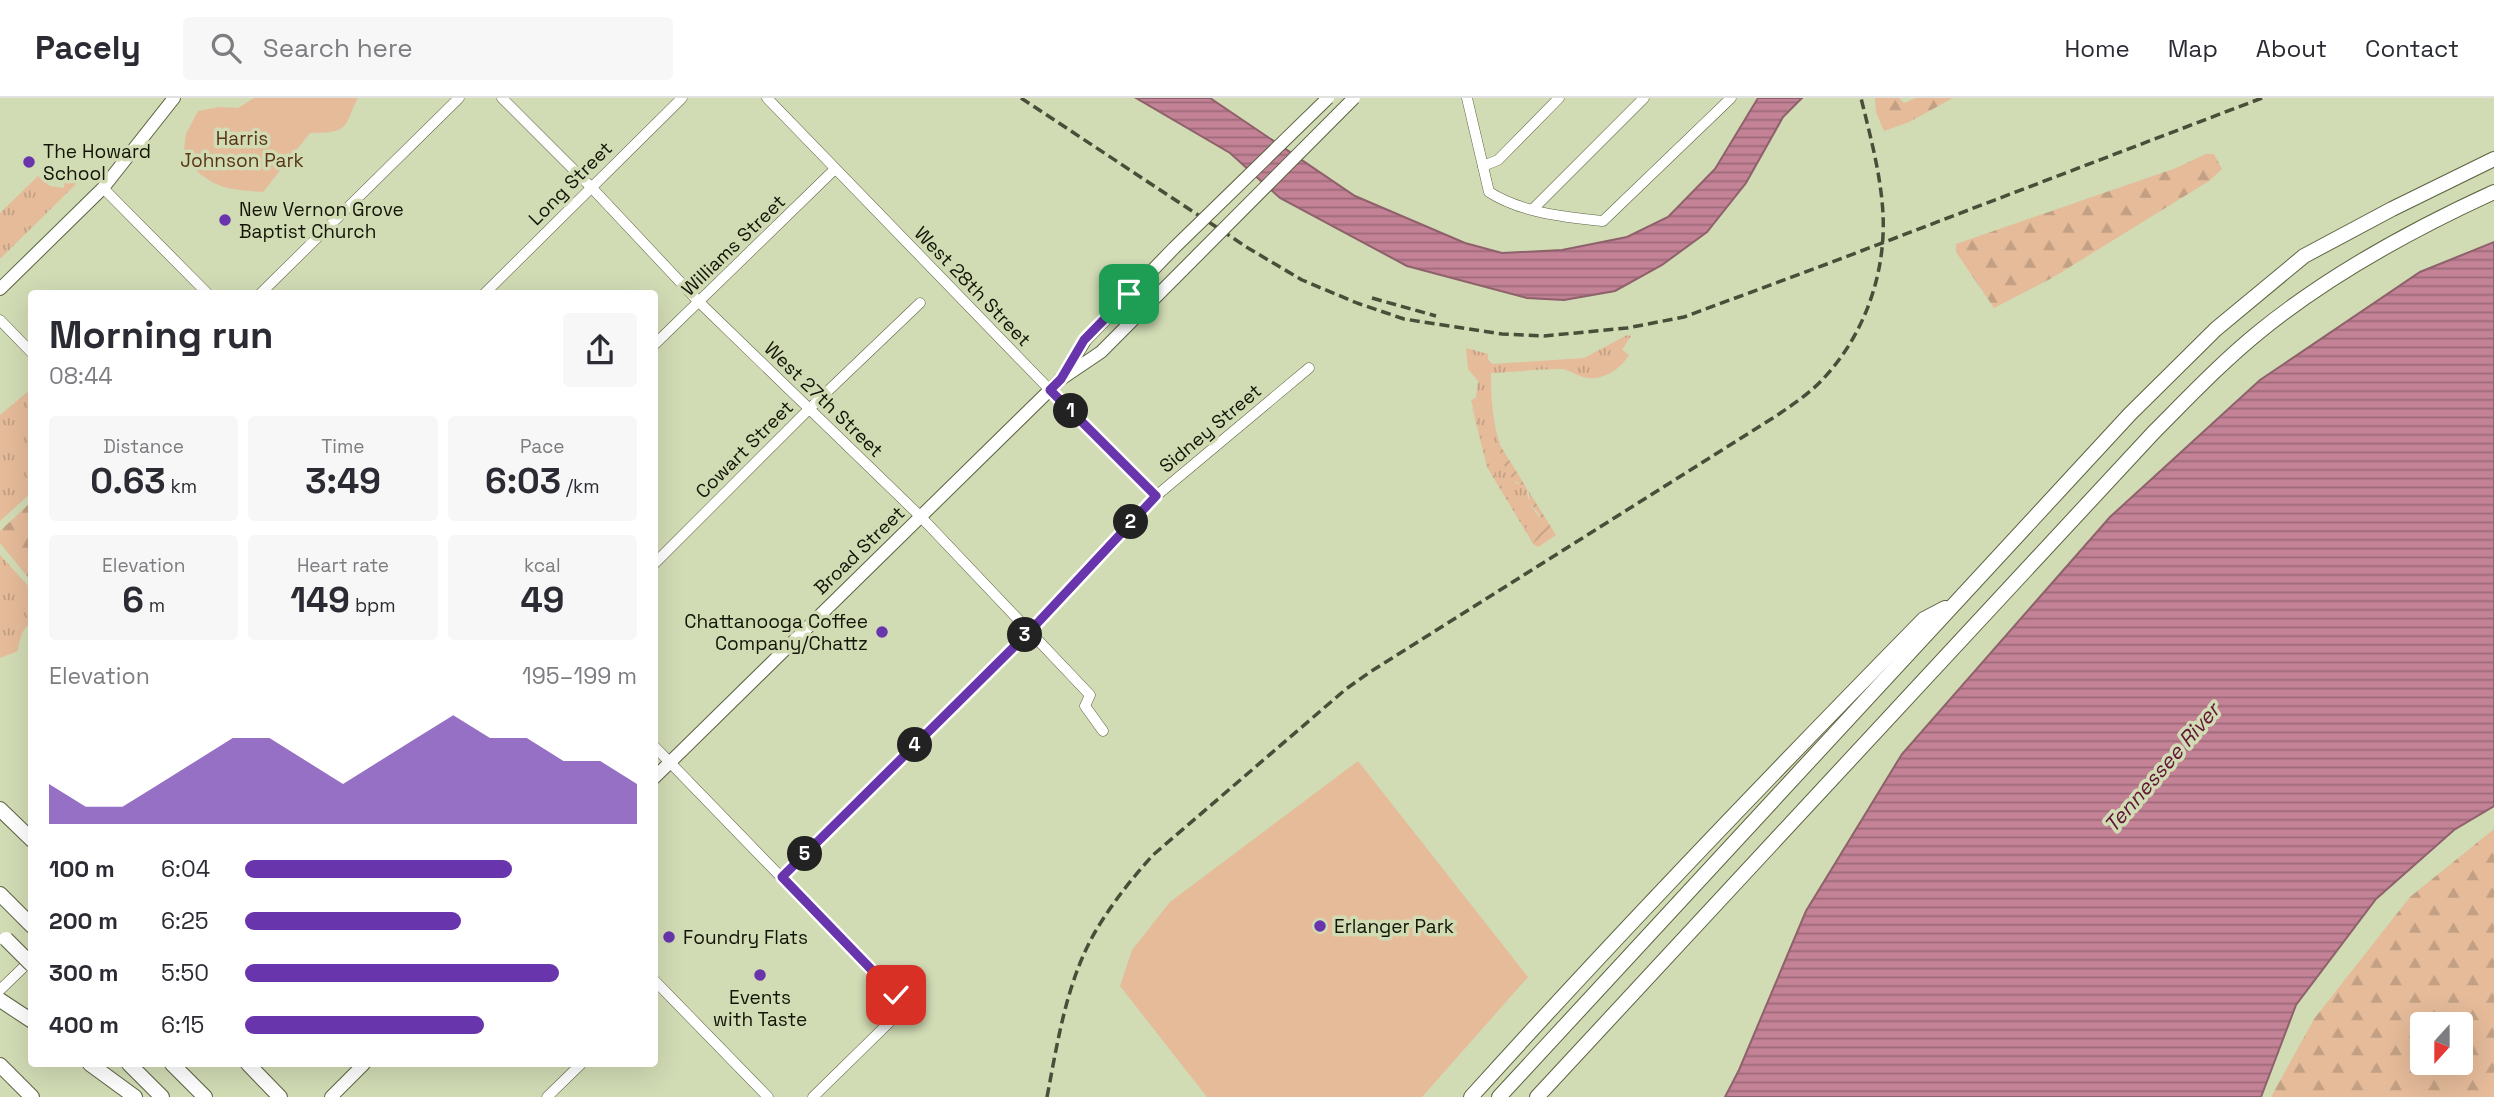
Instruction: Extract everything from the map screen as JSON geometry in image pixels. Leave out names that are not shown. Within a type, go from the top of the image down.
[{"type":"highway","points":[[1499,1097],[2139,405],[2216,329],[2304,256],[2494,159]]},
{"type":"highway","points":[[1536,1097],[2154,432],[2216,370],[2307,295],[2426,224],[2494,192]]},
{"type":"highway","points":[[1471,1097],[1577,979],[1846,699],[1924,620],[1956,603]]},
{"type":"highway","points":[[0,809],[28,835]]},
{"type":"highway","points":[[0,894],[28,922]]},
{"type":"highway","points":[[3,936],[28,961]]},
{"type":"highway","points":[[0,1000],[28,1018]]},
{"type":"highway","points":[[0,1065],[32,1097]]},
{"type":"highway","points":[[94,1067],[135,1097]]},
{"type":"highway","points":[[133,1067],[162,1097]]},
{"type":"highway","points":[[164,1067],[191,1097]]},
{"type":"highway","points":[[175,1067],[205,1097]]},
{"type":"highway","points":[[251,1067],[280,1097]]},
{"type":"main road","points":[[0,289],[103,188],[174,98]]},
{"type":"main road","name":"Broad Street","points":[[1061,379],[1084,340],[1328,98]]},
{"type":"main road","name":"Broad Street","points":[[658,774],[1061,379],[1101,352],[1354,98]]},
{"type":"main road","points":[[335,1096],[362,1067]]},
{"type":"street","points":[[264,290],[459,98]]},
{"type":"street","name":"West 27th Street","points":[[502,98],[591,187],[699,302],[921,517],[1030,631],[1090,695],[1084,706],[1103,732]]},
{"type":"street","name":"Long Street","points":[[488,290],[682,98]]},
{"type":"street","name":"West 28th Street","points":[[767,98],[1156,496]]},
{"type":"street","points":[[1467,98],[1489,192],[1507,203],[1574,218],[1603,221],[1731,98]]},
{"type":"street","points":[[1483,166],[1497,160],[1559,98]]},
{"type":"street","points":[[1533,209],[1644,98]]},
{"type":"street","name":"Williams Street","points":[[658,341],[835,169]]},
{"type":"street","points":[[103,188],[204,290]]},
{"type":"street","name":"Cowart Street","points":[[658,560],[920,303]]},
{"type":"street","points":[[0,320],[28,349]]},
{"type":"street","name":"Sidney Street","points":[[782,877],[1030,631],[1156,496],[1310,368]]},
{"type":"street","points":[[658,750],[906,1006],[813,1097]]},
{"type":"street","points":[[0,990],[28,963]]},
{"type":"street","points":[[658,988],[768,1097]]},
{"type":"street","points":[[547,1097],[579,1067]]},
{"type":"green space","name":"Harris Johnson Park","points":[[254,98],[358,98],[345,125],[332,132],[310,133],[263,192],[237,190],[219,185],[202,176],[183,158],[186,134],[198,111],[219,107],[238,108]]},
{"type":"green space","points":[[1875,98],[1899,98],[1904,103],[1916,98],[1953,98],[1909,122],[1884,131],[1876,112]]},
{"type":"green space","points":[[2206,154],[2214,154],[2222,169],[2209,181],[2052,278],[1994,308],[1956,252],[1956,244],[2176,168]]},
{"type":"green space","points":[[67,163],[77,180],[76,184],[0,259],[0,213],[38,176],[50,186],[64,188]]},
{"type":"green space","points":[[1627,335],[1631,336],[1622,350],[1629,355],[1615,370],[1597,378],[1583,377],[1562,369],[1491,373],[1496,430],[1504,455],[1516,483],[1526,487],[1529,501],[1543,523],[1533,544],[1488,462],[1471,400],[1476,398],[1478,381],[1468,369],[1466,348],[1488,354],[1492,364],[1584,358]]},
{"type":"green space","points":[[28,392],[28,496],[0,521],[0,415]]},
{"type":"green space","points":[[1472,407],[1488,462],[1526,532],[1487,467]]},
{"type":"green space","points":[[1498,442],[1556,535],[1538,547],[1533,544],[1543,523],[1529,502],[1526,487],[1509,475]]},
{"type":"green space","points":[[28,505],[28,577],[0,543],[0,531]]},
{"type":"green space","points":[[0,555],[28,586],[28,626],[22,635],[18,651],[0,658]]},
{"type":"green space","name":"Erlanger Park","points":[[1358,761],[1528,977],[1422,1097],[1207,1097],[1120,986],[1132,950],[1170,902]]},
{"type":"green space","points":[[2494,829],[2494,1097],[2271,1097],[2314,1019],[2410,897]]},
{"type":"water","points":[[1136,98],[1210,98],[1355,196],[1465,243],[1502,253],[1562,250],[1627,237],[1668,217],[1715,169],[1758,98],[1802,98],[1783,117],[1746,183],[1707,232],[1662,265],[1615,291],[1564,300],[1527,298],[1407,266],[1280,198],[1230,153]]},
{"type":"water","name":"Tennessee River","points":[[2494,242],[2494,806],[2454,830],[2376,899],[2296,1005],[2261,1097],[1725,1097],[1806,911],[1902,754],[2110,517],[2260,380],[2420,272]]},
{"type":"railway","points":[[1021,98],[1248,248],[1302,280],[1404,319],[1502,334],[1544,336],[1627,328],[1684,317],[2262,98]]},
{"type":"railway","points":[[1047,1097],[1065,1010],[1078,967],[1098,927],[1153,855],[1346,689],[1776,416],[1812,390],[1837,363],[1861,324],[1869,303],[1881,259],[1883,237],[1880,185],[1861,98]]},
{"type":"railway","points":[[1372,298],[1436,316]]},
{"type":"place","name":"The Howard School","points":[[29,162]]},
{"type":"place","name":"New Vernon Grove Baptist Church","points":[[225,220]]},
{"type":"place","name":"Chattanooga Coffee Company/Chattz","points":[[882,632]]},
{"type":"place","name":"Erlanger Park","points":[[1320,926]]},
{"type":"place","name":"Foundry Flats","points":[[669,937]]},
{"type":"place","name":"Events with Taste","points":[[760,975]]},
{"type":"route","points":[[896,995],[782,877],[1030,631],[1156,496],[1050,390],[1061,379],[1084,340],[1129,294]]}]
